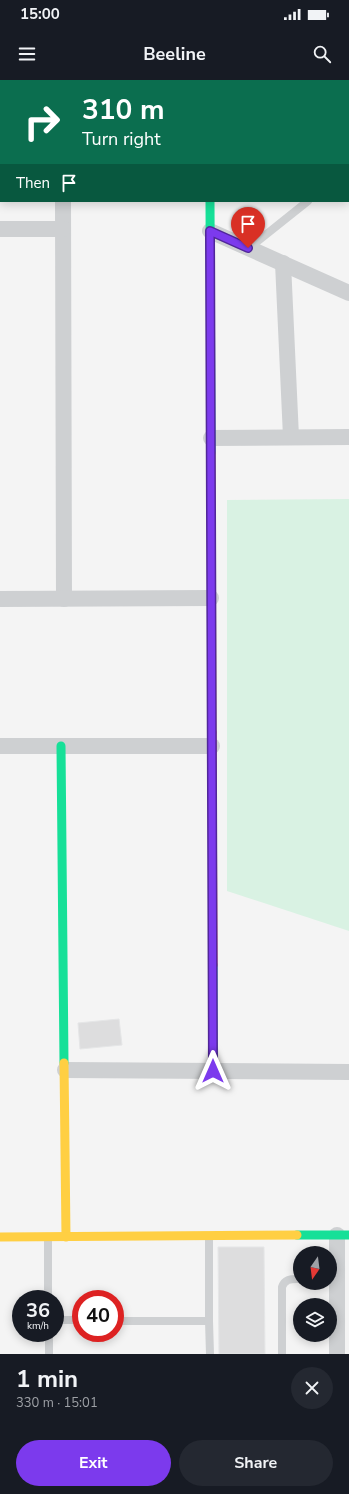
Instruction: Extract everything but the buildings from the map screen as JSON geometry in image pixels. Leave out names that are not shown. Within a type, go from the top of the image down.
[{"type":"street","points":[[63,202],[64,599]]},
{"type":"street","points":[[210,202],[213,1071]]},
{"type":"street","points":[[0,229],[63,229]]},
{"type":"street","points":[[210,231],[349,293]]},
{"type":"street","points":[[283,263],[291,436]]},
{"type":"street","points":[[210,438],[291,436],[349,437]]},
{"type":"street","points":[[0,599],[211,598]]},
{"type":"street","points":[[0,746],[212,746]]},
{"type":"street","points":[[61,746],[66,1236]]},
{"type":"street","points":[[64,1070],[349,1072]]},
{"type":"street","points":[[0,1237],[343,1235],[337,1261]]},
{"type":"street","points":[[333,1290],[336,1354]]},
{"type":"lane","points":[[248,248],[307,202]]},
{"type":"lane","points":[[209,1236],[210,1354]]},
{"type":"lane","points":[[48,1237],[48,1290]]},
{"type":"lane","points":[[282,1354],[282,1287],[287,1279],[293,1279]]},
{"type":"lane","points":[[124,1321],[209,1321]]},
{"type":"lane","points":[[48,1342],[49,1354]]},
{"type":"green space","points":[[349,499],[349,931],[227,891],[227,500]]},
{"type":"traffic: fast","points":[[210,202],[211,453]]},
{"type":"traffic: fast","points":[[61,746],[64,1063]]},
{"type":"traffic: fast","points":[[213,965],[213,1071]]},
{"type":"traffic: fast","points":[[297,1235],[349,1235]]},
{"type":"traffic: slow","points":[[211,453],[212,732]]},
{"type":"traffic: slow","points":[[64,1063],[66,1237]]},
{"type":"traffic: slow","points":[[0,1237],[297,1235]]},
{"type":"traffic: jam","points":[[212,732],[213,965]]},
{"type":"route","points":[[213,1071],[210,231],[248,248]]}]
